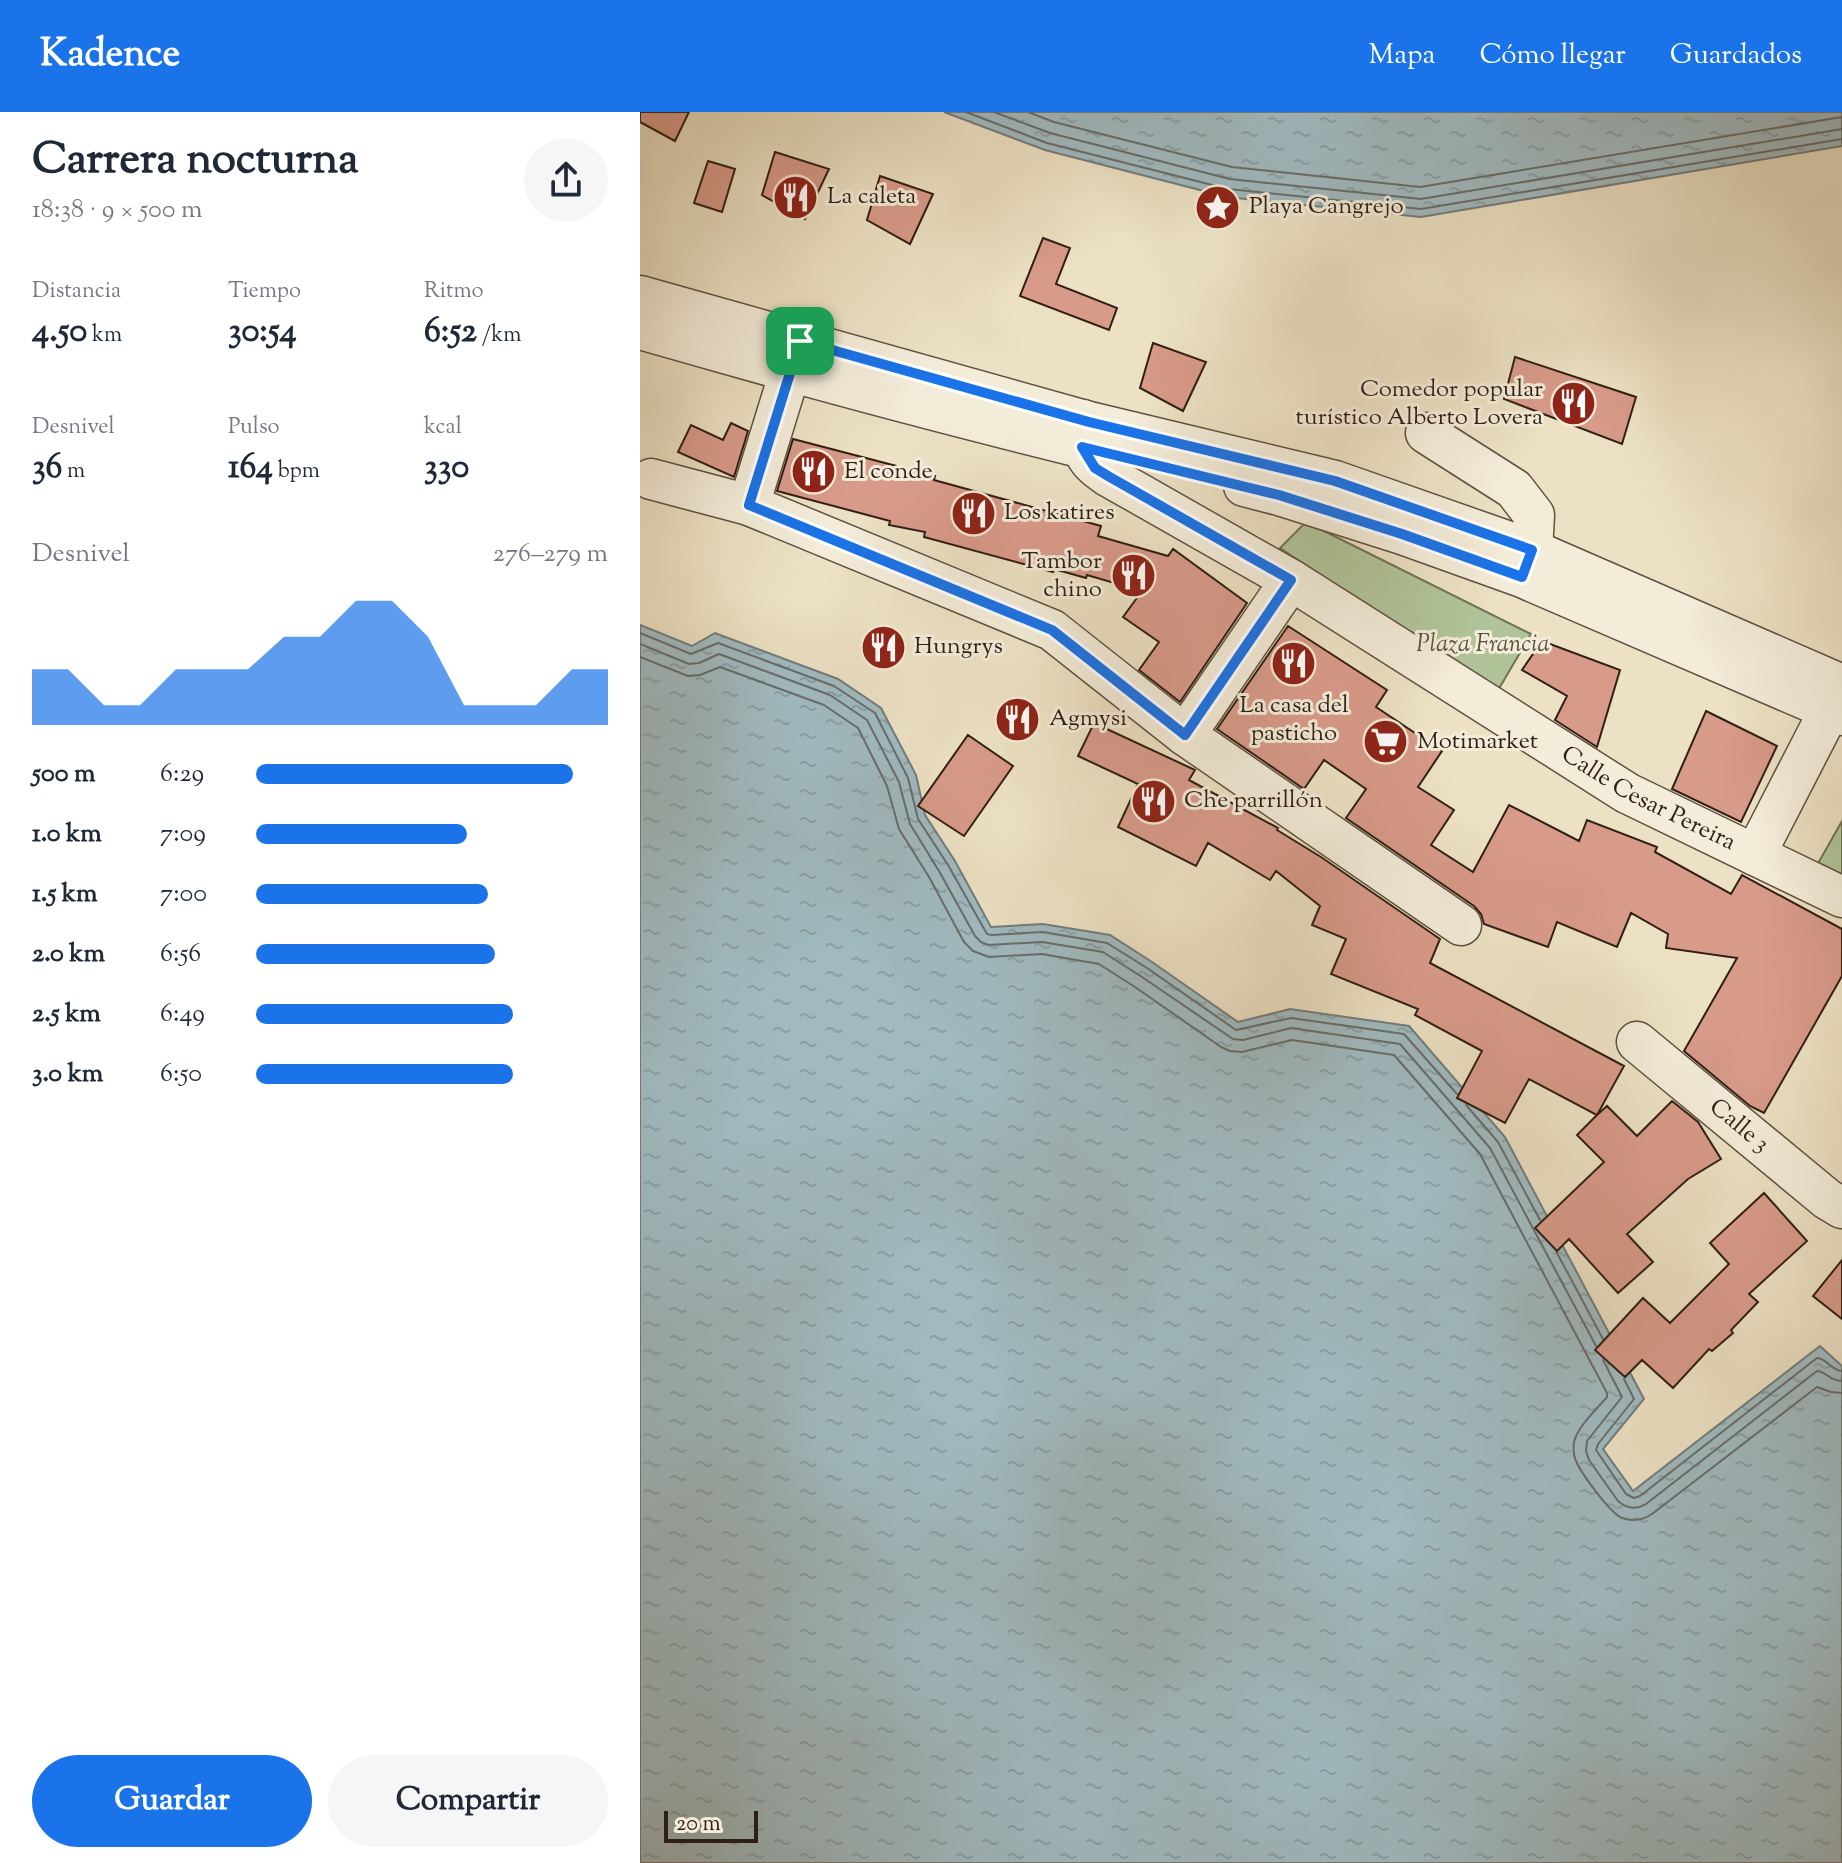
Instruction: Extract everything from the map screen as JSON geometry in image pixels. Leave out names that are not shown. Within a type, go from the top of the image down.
[{"type":"street","points":[[640,296],[795,357]]},
{"type":"street","points":[[640,329],[795,357],[1082,434],[1335,481],[1527,564],[1837,710],[1755,855]]},
{"type":"street","points":[[749,505],[795,357]]},
{"type":"street","points":[[1426,433],[1514,489],[1534,515],[1527,564]]},
{"type":"street","name":"Calle Cesar Pereira","points":[[1082,434],[1095,468],[1291,580],[1627,793],[1842,897]]},
{"type":"street","points":[[651,479],[749,505],[1052,630],[1185,735],[1461,925]]},
{"type":"street","points":[[1185,735],[1291,580]]},
{"type":"street","name":"Calle 3","points":[[1637,1042],[1827,1199],[1842,1208]]},
{"type":"green space","name":"Plaza Francia","points":[[1306,522],[1531,634],[1497,692],[1280,548]]},
{"type":"green space","points":[[1842,821],[1842,889],[1812,874]]},
{"type":"water","points":[[944,112],[1842,112],[1842,146],[1421,217],[1227,197],[1045,150]]},
{"type":"water","points":[[640,625],[692,646],[715,633],[838,679],[881,708],[916,775],[925,815],[955,861],[991,927],[1043,924],[1110,935],[1238,1022],[1290,1009],[1409,1026],[1505,1137],[1644,1399],[1603,1449],[1633,1491],[1820,1346],[1842,1366],[1842,1863],[640,1863]]},
{"type":"building","points":[[640,112],[689,112],[675,141],[640,122]]},
{"type":"building","points":[[775,152],[829,169],[805,219],[762,195]]},
{"type":"building","points":[[708,161],[735,169],[722,212],[694,203]]},
{"type":"building","points":[[880,176],[933,194],[910,244],[867,220]]},
{"type":"building","points":[[1043,238],[1070,248],[1056,284],[1117,308],[1109,330],[1020,296]]},
{"type":"building","points":[[1153,343],[1206,362],[1183,411],[1140,388]]},
{"type":"building","points":[[1515,357],[1636,397],[1622,444],[1504,399]]},
{"type":"building","points":[[731,423],[748,431],[734,477],[678,452],[691,425],[723,440]]},
{"type":"building","points":[[793,439],[935,476],[934,480],[1101,526],[1098,536],[1168,556],[1173,549],[1247,603],[1180,702],[1139,670],[1159,642],[1123,617],[1142,591],[1087,575],[1086,578],[1054,569],[1053,572],[924,537],[925,532],[889,525],[890,521],[777,491]]},
{"type":"building","points":[[1288,626],[1387,690],[1376,707],[1442,751],[1418,787],[1454,810],[1431,845],[1473,872],[1509,805],[1579,841],[1587,820],[1657,847],[1655,852],[1731,894],[1742,875],[1842,929],[1842,976],[1764,1113],[1750,1106],[1684,1051],[1737,958],[1666,948],[1668,934],[1631,913],[1617,947],[1557,922],[1548,947],[1484,924],[1474,906],[1346,818],[1366,789],[1324,760],[1304,789],[1217,729]]},
{"type":"building","points":[[1542,641],[1620,670],[1597,747],[1555,720],[1567,696],[1522,670]]},
{"type":"building","points":[[1706,711],[1777,746],[1741,822],[1672,789]]},
{"type":"building","points":[[1094,723],[1195,770],[1189,780],[1278,828],[1440,939],[1430,963],[1624,1066],[1597,1115],[1529,1079],[1505,1123],[1457,1098],[1482,1051],[1415,1015],[1418,1009],[1331,974],[1346,939],[1312,925],[1320,906],[1276,871],[1270,880],[1208,843],[1196,866],[1118,827],[1138,784],[1078,756]]},
{"type":"building","points":[[968,735],[1013,766],[964,836],[918,806]]},
{"type":"building","points":[[1672,1101],[1698,1122],[1721,1159],[1688,1179],[1627,1234],[1653,1262],[1618,1293],[1569,1239],[1557,1251],[1535,1228],[1604,1162],[1577,1135],[1607,1106],[1637,1136]]},
{"type":"building","points":[[1764,1193],[1807,1241],[1749,1294],[1758,1302],[1731,1330],[1733,1333],[1712,1351],[1709,1349],[1673,1388],[1642,1360],[1625,1377],[1595,1350],[1643,1298],[1670,1323],[1729,1264],[1710,1243]]},
{"type":"building","points":[[1842,1260],[1842,1319],[1813,1296]]},
{"type":"place","name":"La caleta","points":[[796,197]]},
{"type":"place","name":"Playa Cangrejo","points":[[1218,207]]},
{"type":"place","name":"Comedor popular turístico Alberto Lovera","points":[[1574,404]]},
{"type":"place","name":"El conde","points":[[813,472]]},
{"type":"place","name":"Los katires","points":[[973,513]]},
{"type":"place","name":"Tambor chino","points":[[1133,576]]},
{"type":"place","name":"Hungrys","points":[[883,647]]},
{"type":"place","name":"La casa del pasticho","points":[[1294,664]]},
{"type":"place","name":"Agmysi","points":[[1018,719]]},
{"type":"place","name":"Motimarket","points":[[1386,742]]},
{"type":"place","name":"Che parrillón","points":[[1153,801]]},
{"type":"route","points":[[800,341],[1089,422],[1335,481],[1532,550],[1522,577],[1279,495],[1082,447],[1095,468],[1291,580],[1185,735],[1052,630],[749,505],[800,341]]}]
